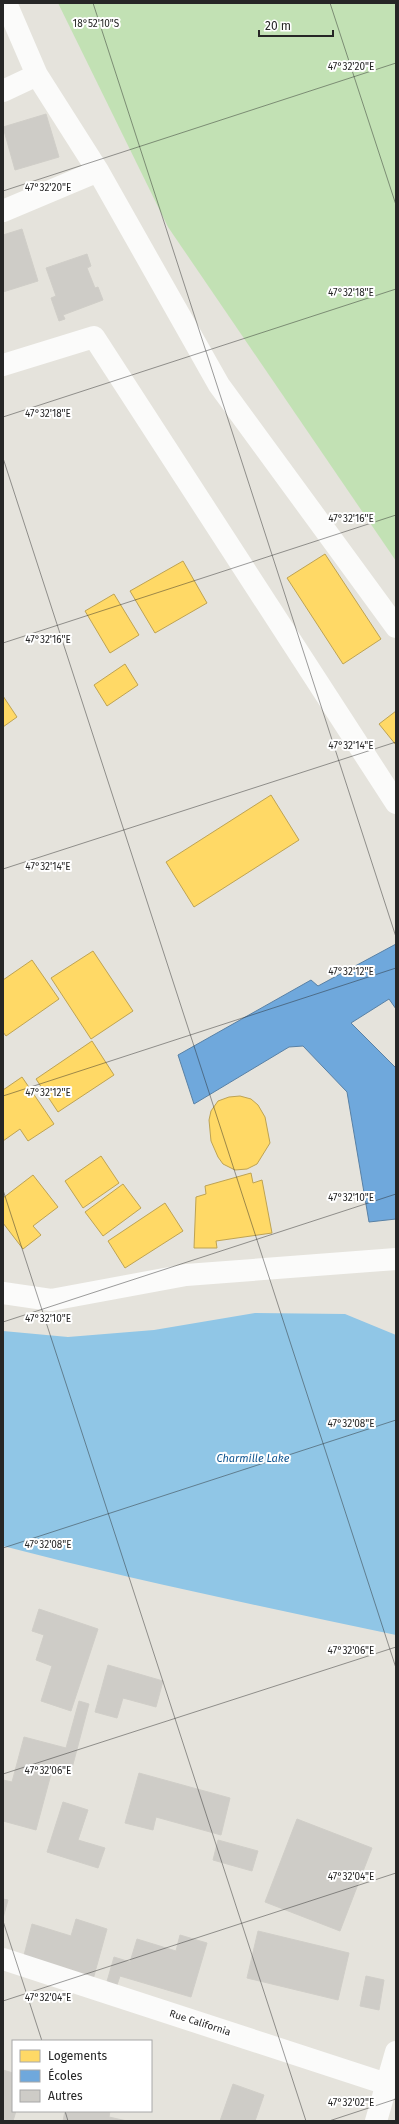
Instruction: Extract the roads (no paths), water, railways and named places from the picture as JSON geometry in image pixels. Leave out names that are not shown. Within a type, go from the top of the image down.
[{"type":"street","points":[[6,3],[37,75],[98,171],[219,386],[396,627]]},
{"type":"street","points":[[3,91],[37,75]]},
{"type":"street","points":[[3,211],[98,171]]},
{"type":"street","points":[[3,365],[94,337],[396,803]]},
{"type":"street","points":[[3,1293],[51,1300],[186,1275],[396,1260]]},
{"type":"street","name":"Rue California","points":[[3,1959],[391,2085]]},
{"type":"street","points":[[376,2121],[391,2085],[396,2052]]},
{"type":"water","name":"Charmille Lake","points":[[255,1313],[345,1314],[396,1335],[396,1635],[150,1582],[3,1546],[3,1331],[68,1337],[154,1330]]}]
